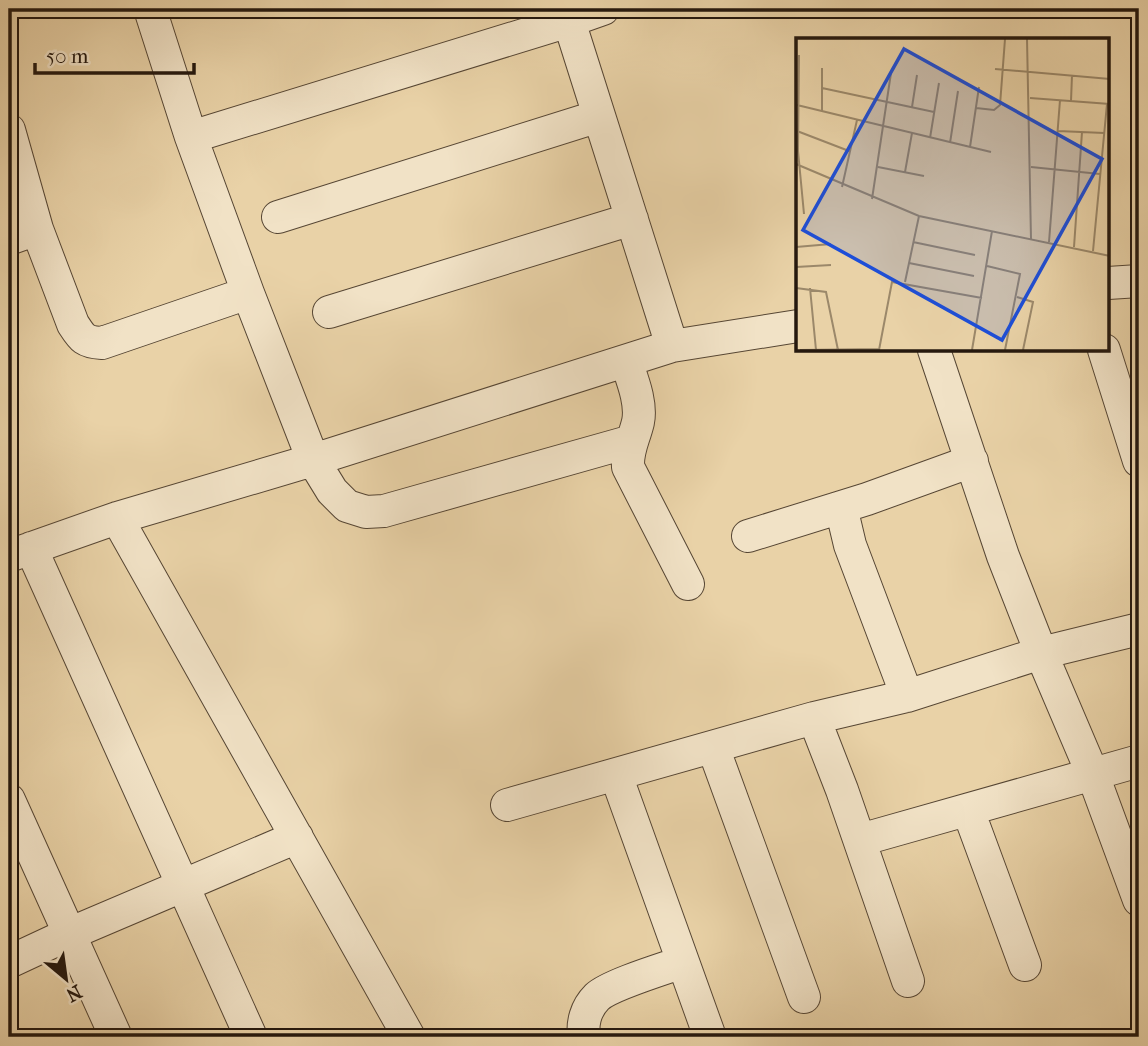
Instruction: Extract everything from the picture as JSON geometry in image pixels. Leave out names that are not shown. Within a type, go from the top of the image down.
[{"type":"street","points":[[150,9],[191,137],[313,460],[331,491],[347,506],[366,512],[384,511],[632,441]]},
{"type":"street","points":[[191,137],[603,9]]},
{"type":"street","points":[[569,21],[672,346]]},
{"type":"street","points":[[278,217],[599,116]]},
{"type":"street","points":[[9,130],[23,234],[81,337],[89,342],[102,343],[248,293]]},
{"type":"street","points":[[328,312],[632,219]]},
{"type":"street","points":[[1110,283],[1139,281]]},
{"type":"street","points":[[251,1037],[183,886],[20,552],[117,518],[313,460],[672,346],[796,326]]},
{"type":"street","points":[[935,352],[1003,556],[1093,775],[1139,900]]},
{"type":"street","points":[[1105,352],[1139,461]]},
{"type":"street","points":[[626,361],[637,400],[639,419],[627,455],[628,467],[688,584]]},
{"type":"street","points":[[748,536],[972,461]]},
{"type":"street","points":[[841,507],[850,545],[907,696]]},
{"type":"street","points":[[117,518],[409,1037]]},
{"type":"street","points":[[507,805],[814,718],[907,696],[1041,653],[1139,629]]},
{"type":"street","points":[[814,718],[860,840],[908,981]]},
{"type":"street","points":[[713,747],[804,997]]},
{"type":"street","points":[[860,840],[1139,761]]},
{"type":"street","points":[[616,775],[710,1037]]},
{"type":"street","points":[[9,800],[116,1037]]},
{"type":"street","points":[[968,810],[1025,965]]},
{"type":"street","points":[[9,962],[297,837]]},
{"type":"street","points":[[584,1037],[585,1015],[596,998],[608,990],[683,962]]}]
